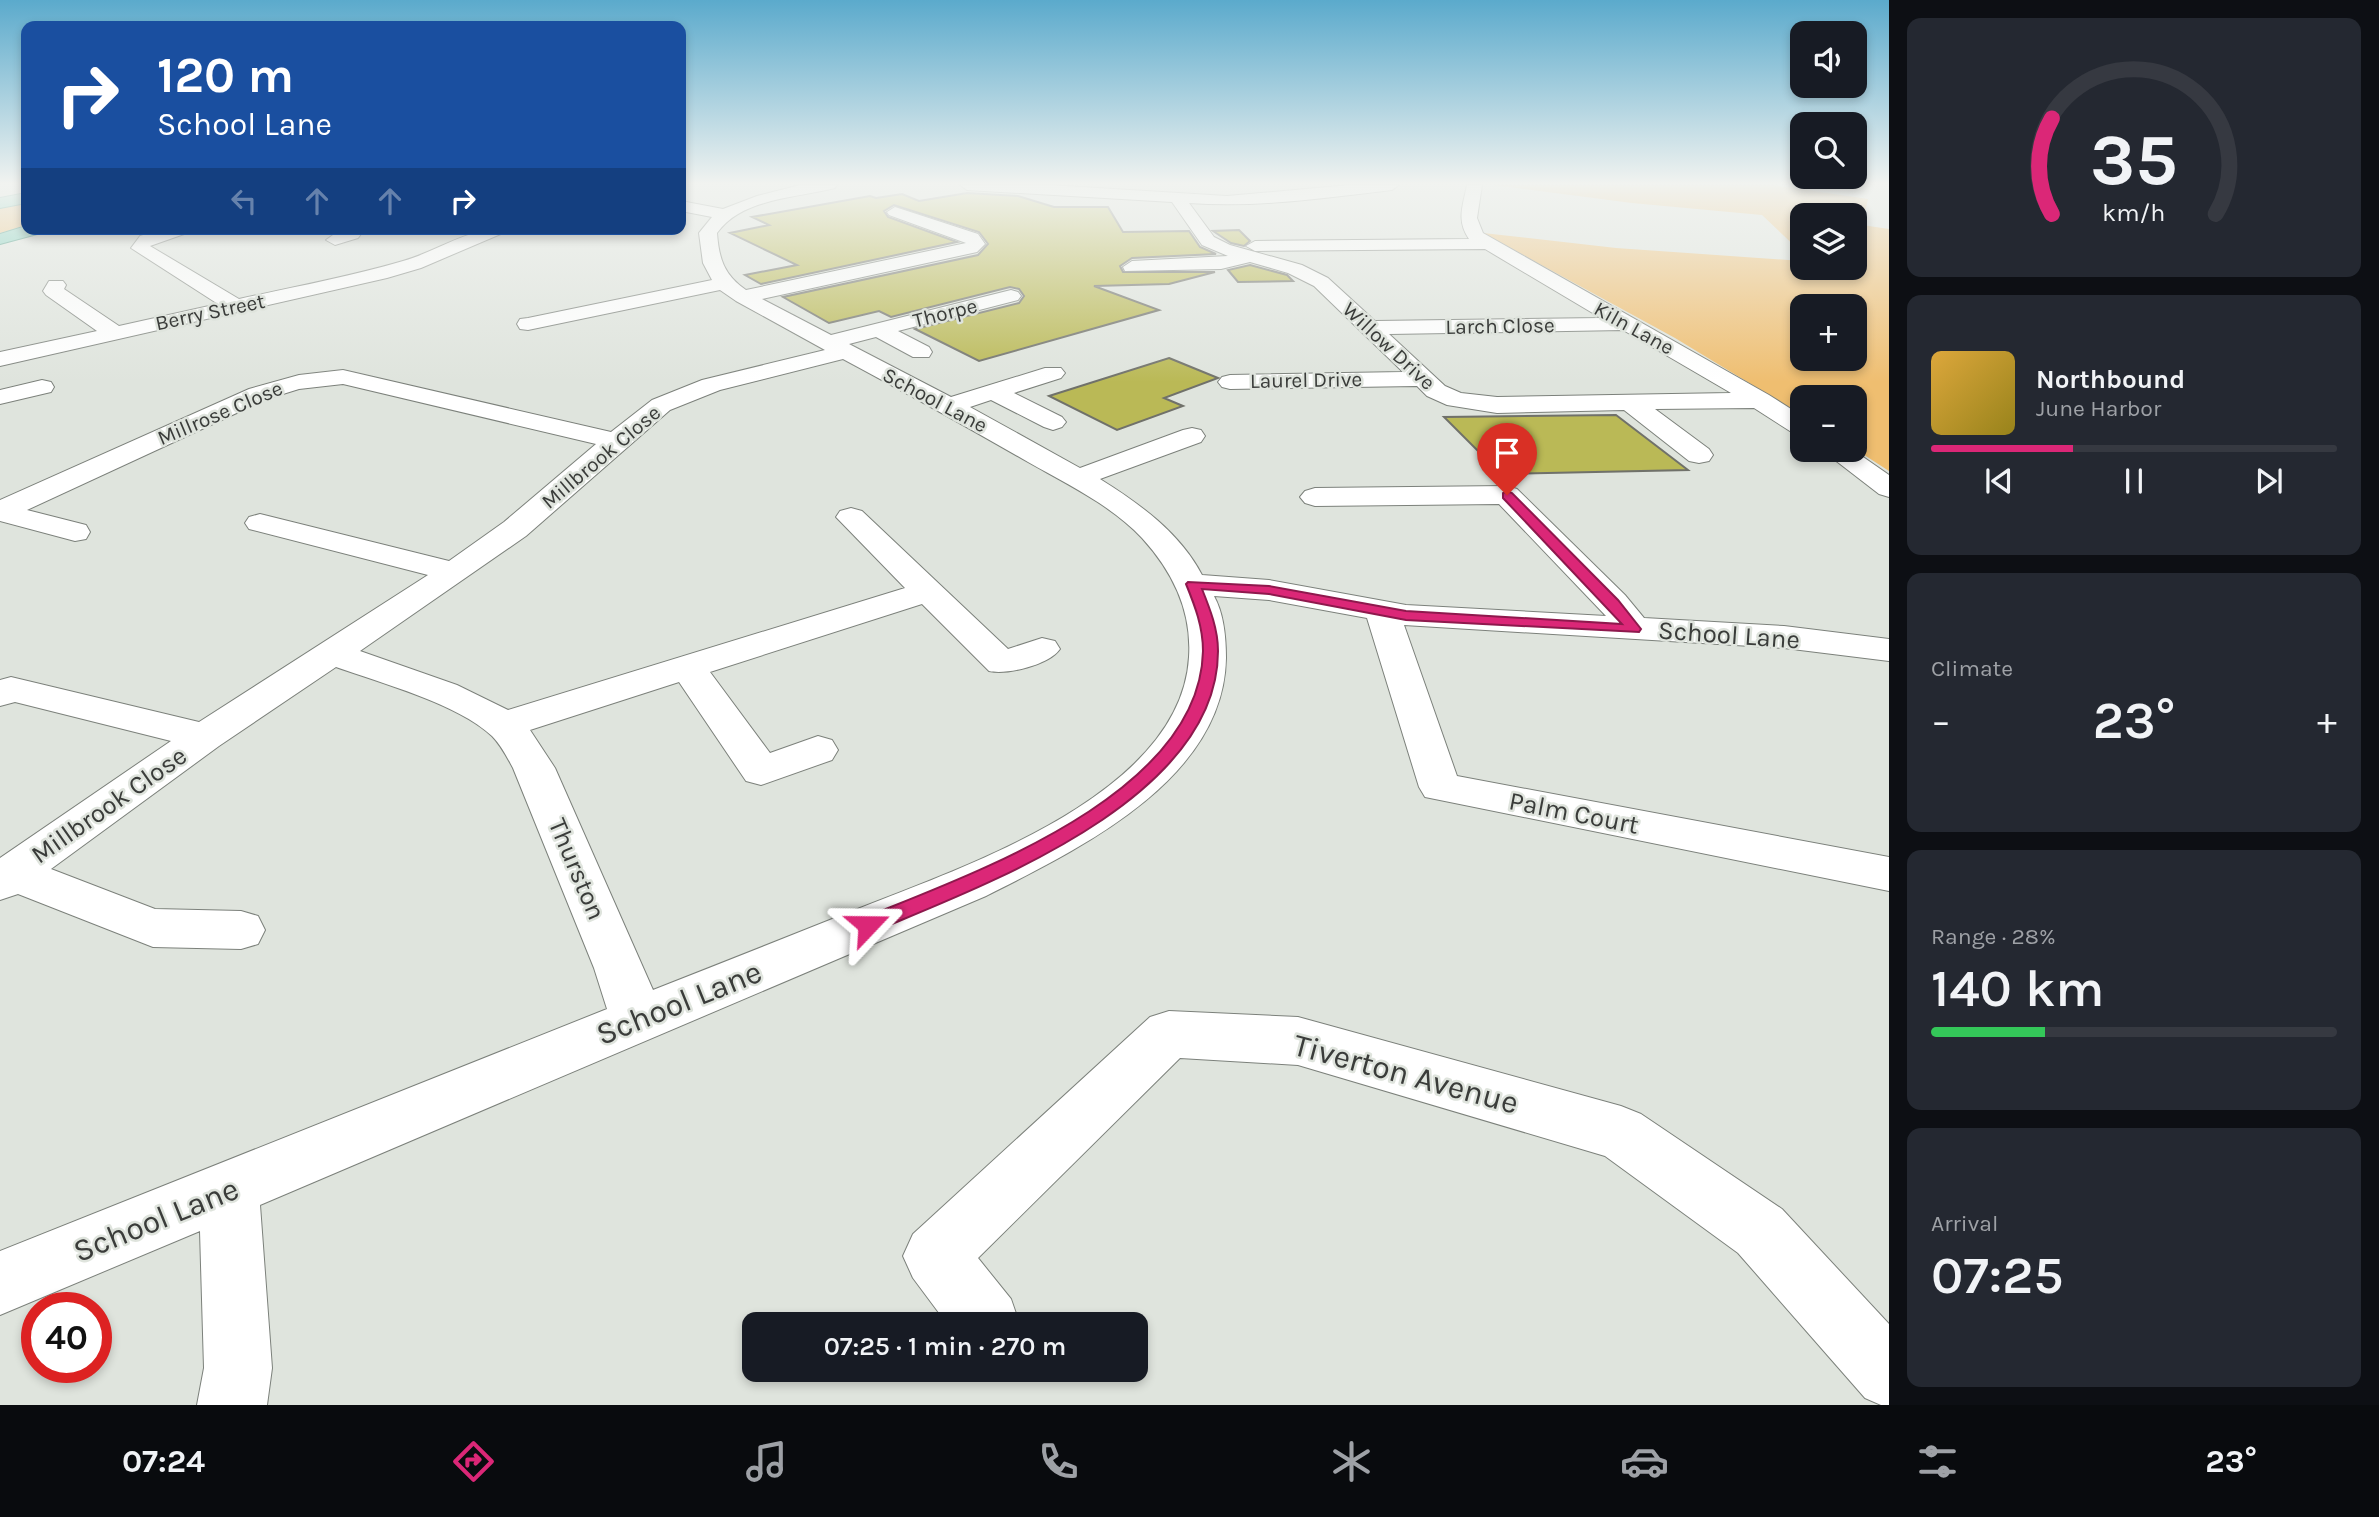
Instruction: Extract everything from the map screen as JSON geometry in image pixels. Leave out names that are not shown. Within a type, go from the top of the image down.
[{"type":"street","points":[[144,251],[235,306]]},
{"type":"street","name":"Berry Street","points":[[0,359],[389,272],[443,251]]},
{"type":"street","points":[[710,251],[711,264],[734,290]]},
{"type":"street","points":[[528,324],[734,290],[790,287],[948,251]]},
{"type":"street","name":"Willow Drive","points":[[1232,251],[1295,269],[1321,282],[1445,396],[1483,405],[1760,400]]},
{"type":"street","name":"Kiln Lane","points":[[1499,251],[1790,419]]},
{"type":"street","points":[[1132,267],[1221,263],[1251,257]]},
{"type":"street","points":[[56,285],[53,291],[115,333]]},
{"type":"street","points":[[790,287],[821,303]]},
{"type":"street","name":"School Lane","points":[[0,1283],[970,883],[1037,851],[1119,800],[1148,776],[1173,747],[1194,715],[1206,684],[1210,651],[1207,618],[1182,565],[1151,530],[1117,503],[1078,478],[734,290]]},
{"type":"street","name":"Thorpe","points":[[835,347],[879,330],[1012,296]]},
{"type":"street","points":[[556,318],[575,335]]},
{"type":"street","name":"Larch Close","points":[[1372,328],[1628,324]]},
{"type":"street","name":"Thorpe","points":[[879,330],[921,352]]},
{"type":"street","name":"Millbrook Close","points":[[6,877],[205,737],[455,572],[515,529],[615,441],[661,405],[711,385],[835,347]]},
{"type":"street","points":[[948,406],[1053,373]]},
{"type":"street","name":"Millrose Close","points":[[0,511],[258,394],[327,377],[343,377],[615,441]]},
{"type":"street","name":"Laurel Drive","points":[[1230,382],[1424,379]]},
{"type":"street","points":[[4,393],[42,387]]},
{"type":"street","points":[[993,392],[1053,422]]},
{"type":"street","points":[[1629,402],[1699,455]]},
{"type":"street","points":[[1078,478],[1192,436]]},
{"type":"street","points":[[1853,462],[1889,488]]},
{"type":"street","points":[[1315,497],[1507,495],[1613,603],[1634,629]]},
{"type":"street","name":"Millrose Close","points":[[0,511],[75,532]]},
{"type":"street","points":[[851,517],[1002,663],[1042,649]]},
{"type":"street","points":[[260,523],[455,572]]},
{"type":"street","name":"School Lane","points":[[1193,584],[1280,591],[1382,612],[1784,637],[1889,650]]},
{"type":"street","points":[[504,725],[929,591]]},
{"type":"street","name":"Palm Court","points":[[1382,612],[1399,671],[1440,787],[1889,874]]},
{"type":"street","name":"Thurston","points":[[332,653],[476,709],[504,725],[519,743],[534,768],[619,968],[637,1020]]},
{"type":"street","points":[[687,667],[761,771],[818,750]]},
{"type":"street","name":"Millbrook Close","points":[[0,694],[11,689],[205,737]]},
{"type":"street","name":"Millbrook Close","points":[[6,877],[153,928],[242,930]]},
{"type":"street","name":"Tiverton Avenue","points":[[980,1312],[935,1256],[1169,1034],[1298,1041],[1621,1133],[1760,1231],[1884,1363]]},
{"type":"street","points":[[229,1190],[238,1368],[232,1405]]},
{"type":"shaded area","points":[[1515,251],[1653,251],[1790,260],[1790,280],[1867,280],[1867,251],[1889,251],[1889,471],[1867,457],[1867,385],[1790,385],[1790,408],[1675,338]]},
{"type":"building","points":[[767,251],[917,251],[761,284],[745,275],[797,265]]},
{"type":"building","points":[[982,251],[1208,251],[1216,254],[1132,258],[1120,266],[1123,272],[1215,272],[1169,284],[1094,286],[1159,310],[979,361],[915,329],[1019,303],[1024,296],[1019,289],[1010,287],[891,317],[879,311],[829,323],[783,297],[978,255]]},
{"type":"building","points":[[1250,265],[1287,275],[1293,281],[1238,282],[1228,270]]},
{"type":"building","points":[[1169,358],[1218,378],[1164,398],[1183,406],[1117,430],[1049,396]]},
{"type":"building","points":[[1616,415],[1688,470],[1501,474],[1444,417]]},
{"type":"route","points":[[868,925],[970,883],[1037,851],[1119,800],[1148,776],[1173,747],[1194,715],[1206,684],[1210,651],[1207,618],[1193,584],[1269,590],[1406,615],[1634,629],[1613,603],[1507,495]]}]
